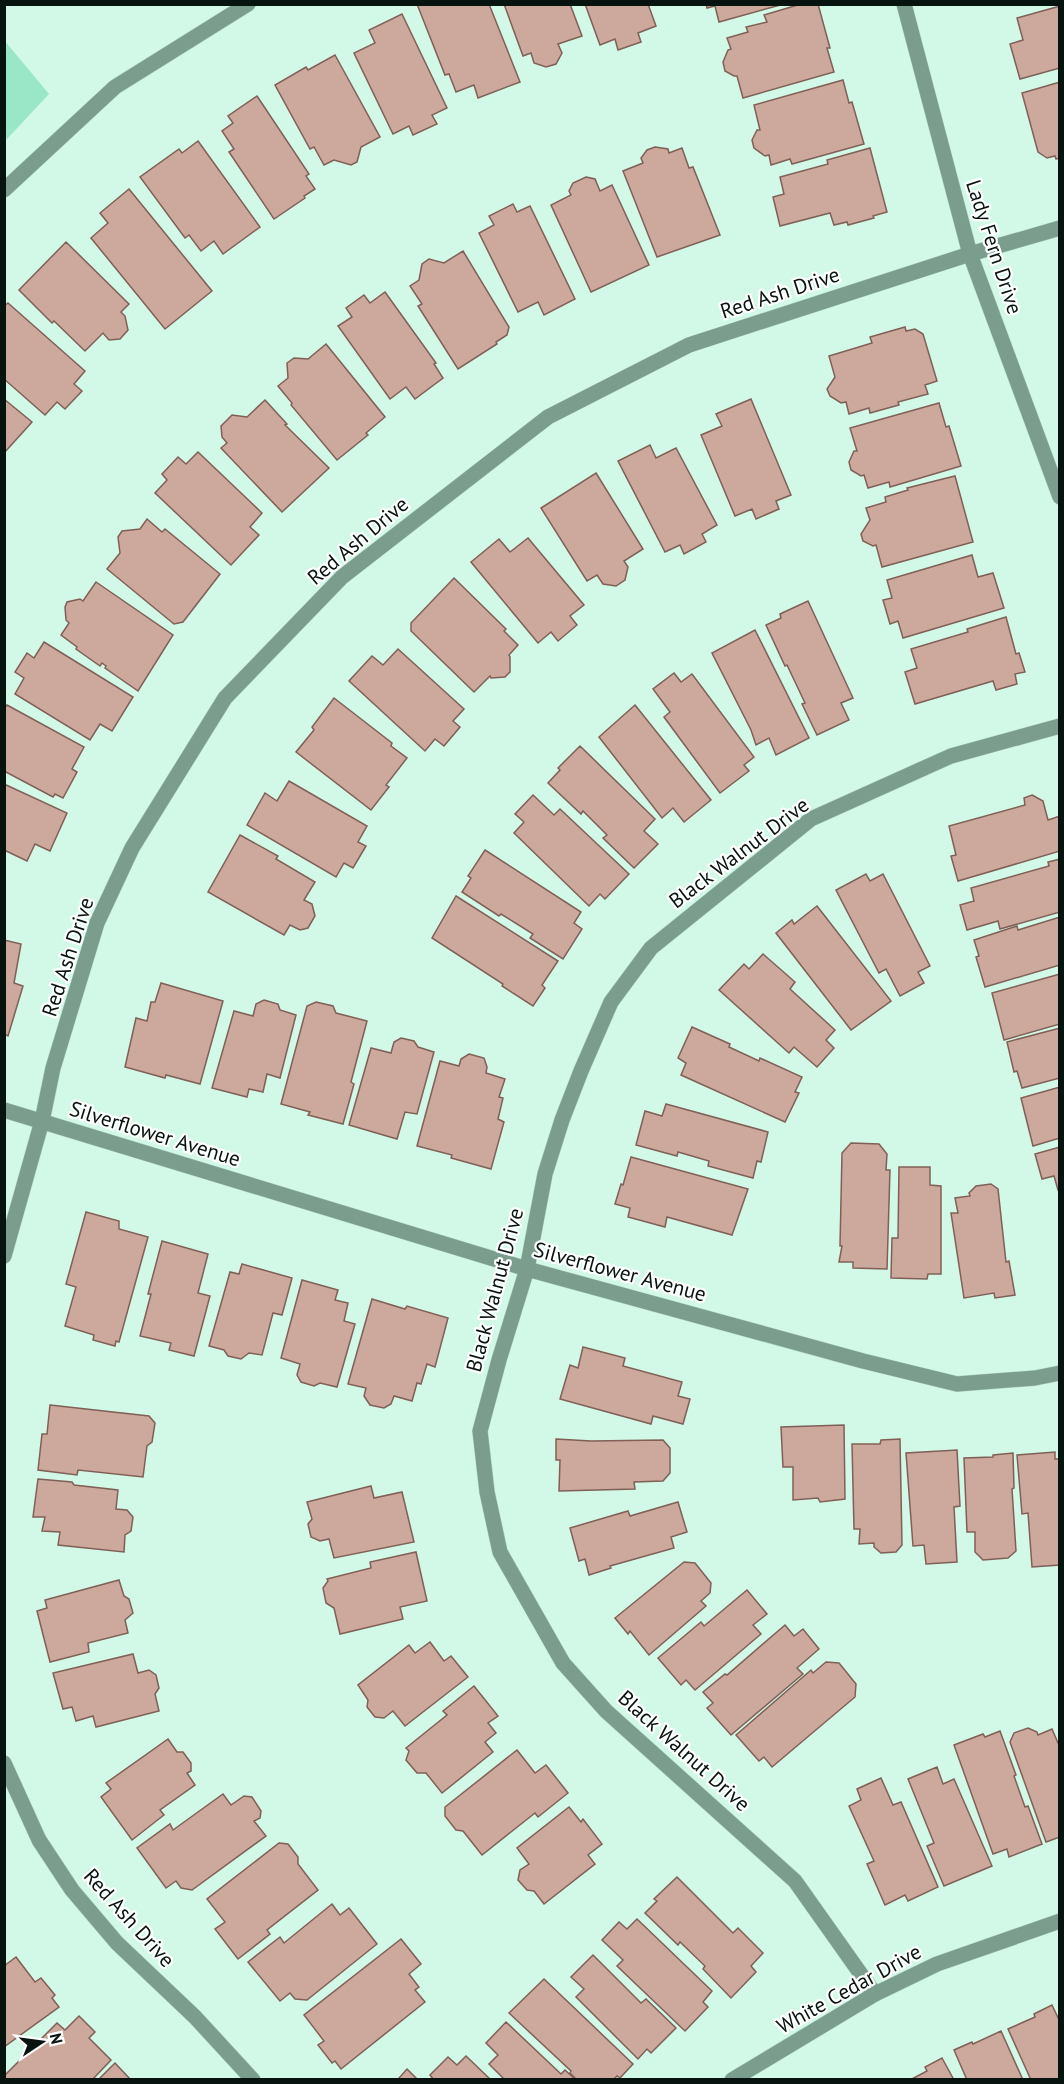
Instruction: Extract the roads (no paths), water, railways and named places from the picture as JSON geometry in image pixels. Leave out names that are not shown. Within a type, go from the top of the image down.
[{"type":"street","points":[[4,190],[115,87],[248,4]]},
{"type":"street","name":"Lady Fern Drive","points":[[904,4],[970,254],[1059,496]]},
{"type":"street","name":"Red Ash Drive","points":[[4,1256],[42,1121],[53,1068],[97,923],[132,848],[225,698],[342,577],[548,417],[689,345],[970,254],[1059,228]]},
{"type":"street","name":"Black Walnut Drive","points":[[875,1994],[795,1881],[606,1711],[562,1663],[500,1552],[487,1492],[480,1431],[526,1269],[545,1174],[580,1071],[612,1002],[651,948],[811,819],[951,756],[1059,726]]},
{"type":"street","name":"Silverflower Avenue","points":[[4,1110],[526,1269],[957,1384],[1035,1378],[1059,1373]]},
{"type":"street","name":"Red Ash Drive","points":[[4,1763],[39,1840],[72,1890],[117,1943],[195,2017],[253,2079]]},
{"type":"street","name":"White Cedar Drive","points":[[732,2079],[875,1994],[937,1964],[1059,1921]]}]
